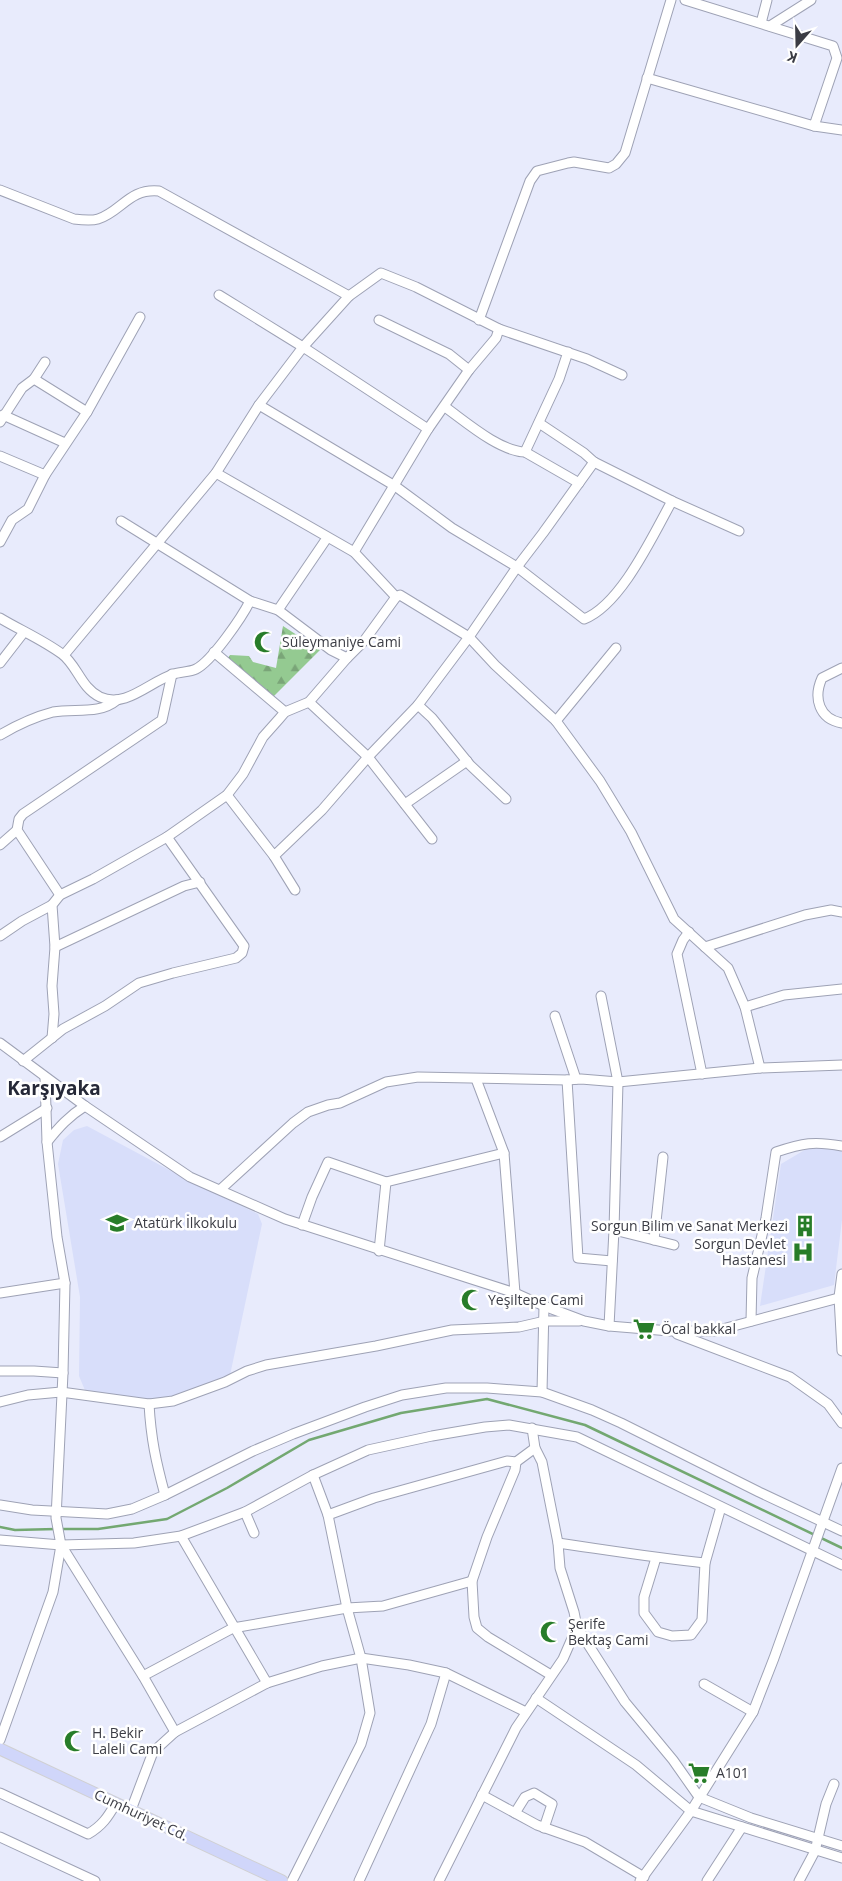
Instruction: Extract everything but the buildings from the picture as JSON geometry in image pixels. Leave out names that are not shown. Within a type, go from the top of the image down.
[{"type":"main road","name":"Cumhuriyet Cd.","points":[[0,1749],[282,1881]]},
{"type":"street","points":[[480,320],[530,181],[537,171],[574,162],[610,168],[625,153],[671,0]]},
{"type":"street","points":[[685,0],[833,46],[837,58],[814,126]]},
{"type":"street","points":[[766,25],[767,0]]},
{"type":"street","points":[[766,25],[811,0]]},
{"type":"street","points":[[647,78],[814,126],[842,130]]},
{"type":"street","points":[[0,190],[74,219],[84,220],[99,218],[127,199],[143,191],[159,191],[349,296]]},
{"type":"street","points":[[64,656],[216,473],[259,405],[302,347],[349,296],[381,272],[416,287],[499,329],[568,352],[622,375]]},
{"type":"street","points":[[219,295],[428,429]]},
{"type":"street","points":[[0,542],[12,520],[28,508],[36,496],[45,475],[86,412],[140,317]]},
{"type":"street","points":[[379,320],[449,354],[469,370]]},
{"type":"street","points":[[354,552],[428,429],[469,370],[496,338],[499,329]]},
{"type":"street","points":[[524,452],[559,379],[568,352]]},
{"type":"street","points":[[45,362],[34,379],[22,388],[2,418],[65,443]]},
{"type":"street","points":[[34,379],[86,412]]},
{"type":"street","points":[[259,405],[395,486],[452,528],[517,566],[584,619],[592,616],[615,596],[637,563],[672,501]]},
{"type":"street","points":[[445,407],[489,438],[516,452],[524,452],[578,483]]},
{"type":"street","points":[[539,424],[584,453],[594,462],[672,501],[739,531]]},
{"type":"street","points":[[0,456],[45,475]]},
{"type":"street","points":[[274,856],[322,810],[368,757],[418,705],[594,462]]},
{"type":"street","points":[[216,473],[354,552],[396,597]]},
{"type":"street","points":[[121,522],[159,543],[250,601],[278,610],[331,650],[347,658]]},
{"type":"street","points":[[278,610],[327,538]]},
{"type":"street","points":[[0,936],[22,921],[52,905],[60,895],[93,879],[166,837],[227,795],[243,774],[263,737],[285,712],[309,702],[364,641],[396,597],[400,595],[469,637],[495,665],[556,722],[600,781],[631,832],[674,919],[728,968],[745,1007],[760,1068]]},
{"type":"street","points":[[0,735],[21,722],[45,714],[74,709],[97,710],[109,707],[116,700],[133,694],[172,674],[196,669],[214,652],[250,601]]},
{"type":"street","points":[[0,618],[64,656],[84,685],[94,693],[116,700]]},
{"type":"street","points":[[0,663],[24,632]]},
{"type":"street","points":[[556,722],[616,648]]},
{"type":"street","points":[[214,652],[285,712]]},
{"type":"street","points":[[842,668],[822,678],[818,692],[823,712],[833,721],[842,723]]},
{"type":"street","points":[[0,845],[17,830],[19,819],[23,814],[162,720],[172,674]]},
{"type":"street","points":[[309,702],[368,757],[432,839]]},
{"type":"street","points":[[418,705],[432,718],[467,761],[506,799]]},
{"type":"street","points":[[405,804],[467,761]]},
{"type":"street","points":[[227,795],[274,856],[295,890]]},
{"type":"street","points":[[17,830],[60,895]]},
{"type":"street","points":[[23,1061],[63,1030],[139,983],[236,958],[242,953],[244,946],[166,837]]},
{"type":"street","points":[[55,948],[74,937],[184,886],[200,882]]},
{"type":"street","points":[[52,905],[55,948],[52,986],[54,1014],[52,1038]]},
{"type":"street","points":[[706,947],[805,915],[831,910],[842,912]]},
{"type":"street","points":[[689,932],[677,954],[702,1074]]},
{"type":"street","points":[[745,1007],[784,995],[842,989]]},
{"type":"street","points":[[601,996],[618,1082],[614,1230],[608,1326]]},
{"type":"street","points":[[555,1016],[571,1080],[578,1258],[612,1261]]},
{"type":"street","points":[[0,1043],[85,1106],[190,1177],[285,1219],[379,1251],[515,1293],[584,1321],[608,1326],[670,1331],[715,1331],[841,1297]]},
{"type":"street","points":[[220,1189],[293,1123],[308,1112],[340,1103],[386,1082],[402,1078],[618,1082],[760,1068],[842,1065]]},
{"type":"street","points":[[0,1740],[54,1592],[61,1545],[56,1515],[63,1374],[65,1283],[57,1237],[47,1142],[45,1077]]},
{"type":"street","points":[[476,1079],[504,1154],[515,1293]]},
{"type":"street","points":[[47,1142],[62,1123],[85,1106]]},
{"type":"street","points":[[0,1137],[47,1108]]},
{"type":"street","points":[[751,1321],[752,1278],[766,1218],[776,1152],[802,1144],[822,1143],[842,1146]]},
{"type":"street","points":[[302,1225],[328,1162],[386,1182],[504,1154]]},
{"type":"street","points":[[654,1240],[663,1158]]},
{"type":"street","points":[[379,1251],[386,1182]]},
{"type":"street","points":[[614,1230],[674,1245]]},
{"type":"street","points":[[842,1274],[842,1351]]},
{"type":"street","points":[[0,1293],[65,1283]]},
{"type":"street","points":[[542,1392],[544,1306]]},
{"type":"street","points":[[0,1402],[28,1395],[62,1392],[149,1404],[173,1401],[266,1365],[376,1346],[452,1330],[519,1327],[545,1322],[584,1321]]},
{"type":"street","points":[[670,1331],[790,1376],[828,1404],[842,1423]]},
{"type":"street","points":[[0,1371],[34,1371],[63,1374]]},
{"type":"street","points":[[0,1505],[56,1515],[107,1514],[132,1509],[292,1434],[402,1396],[446,1388],[495,1388],[542,1392],[621,1423],[842,1531]]},
{"type":"street","points":[[149,1404],[150,1431],[154,1456],[165,1495]]},
{"type":"street","points":[[0,1540],[61,1545],[134,1543],[181,1536],[245,1512],[312,1475],[368,1450],[485,1427],[509,1425],[577,1437],[842,1565]]},
{"type":"street","points":[[532,1428],[535,1448],[542,1462],[558,1543],[560,1568],[577,1627],[625,1702],[673,1760],[699,1797],[751,1818],[842,1846]]},
{"type":"street","points":[[328,1515],[374,1498],[507,1461],[516,1462],[535,1448]]},
{"type":"street","points":[[516,1462],[515,1470],[487,1537],[472,1581],[474,1617],[477,1628],[488,1637],[551,1675]]},
{"type":"street","points":[[482,1795],[544,1828],[585,1842],[642,1879],[691,1811],[753,1712],[824,1522],[842,1468]]},
{"type":"street","points":[[292,1881],[361,1744],[370,1713],[361,1658],[347,1608],[328,1515],[312,1475]]},
{"type":"street","points":[[656,1558],[644,1597],[644,1613],[658,1632],[672,1636],[691,1635],[702,1620],[705,1563],[721,1507]]},
{"type":"street","points":[[245,1512],[254,1533]]},
{"type":"street","points":[[181,1536],[266,1683]]},
{"type":"street","points":[[558,1543],[641,1554],[656,1558],[705,1563]]},
{"type":"street","points":[[61,1545],[144,1676],[175,1732]]},
{"type":"street","points":[[144,1676],[233,1628],[347,1608],[382,1606],[472,1581]]},
{"type":"street","points":[[440,1881],[482,1795],[526,1712],[562,1659],[577,1627]]},
{"type":"street","points":[[131,1810],[153,1752],[175,1732],[266,1683],[322,1666],[361,1658],[409,1664],[446,1673],[526,1712]]},
{"type":"street","points":[[359,1881],[431,1724],[446,1673]]},
{"type":"street","points":[[704,1684],[753,1712]]},
{"type":"street","points":[[536,1698],[636,1765],[691,1811],[842,1858]]},
{"type":"street","points":[[799,1881],[815,1850],[826,1804],[834,1784]]},
{"type":"street","points":[[0,1793],[88,1834],[100,1827],[116,1803]]},
{"type":"street","points":[[515,1813],[525,1797],[534,1793],[552,1804],[544,1828]]},
{"type":"street","points":[[707,1881],[742,1827]]},
{"type":"street","points":[[0,1837],[95,1881]]},
{"type":"shaded area","points":[[87,1126],[188,1180],[258,1214],[262,1224],[229,1380],[180,1397],[150,1400],[87,1395],[79,1376],[80,1297],[58,1164],[63,1140],[74,1130]]},
{"type":"shaded area","name":"Sorgun Devlet Hastanesi","points":[[813,1145],[842,1150],[842,1220],[834,1285],[760,1306],[781,1164]]},
{"type":"green space","points":[[283,626],[320,650],[273,697],[228,658],[230,655],[249,656],[253,662],[276,668]]},
{"type":"waterway","points":[[61,1529],[98,1529],[167,1519],[227,1488],[309,1440],[401,1413],[487,1399],[585,1425],[842,1548]]},
{"type":"waterway","points":[[0,1527],[15,1530],[56,1529]]},
{"type":"place","name":"Süleymaniye Cami","points":[[265,642]]},
{"type":"place","name":"Atatürk İlkokulu","points":[[117,1223]]},
{"type":"place","name":"Sorgun Bilim ve Sanat Merkezi","points":[[805,1226]]},
{"type":"place","name":"Sorgun Devlet Hastanesi","points":[[803,1252]]},
{"type":"place","name":"Yeşiltepe Cami","points":[[472,1300]]},
{"type":"place","name":"Öcal bakkal","points":[[644,1329]]},
{"type":"place","name":"Şerife Bektaş Cami","points":[[551,1632]]},
{"type":"place","name":"H. Bekir Laleli Cami","points":[[75,1741]]},
{"type":"place","name":"A101","points":[[699,1773]]},
{"type":"district","name":"Karşıyaka","points":[[54,1088]]}]
